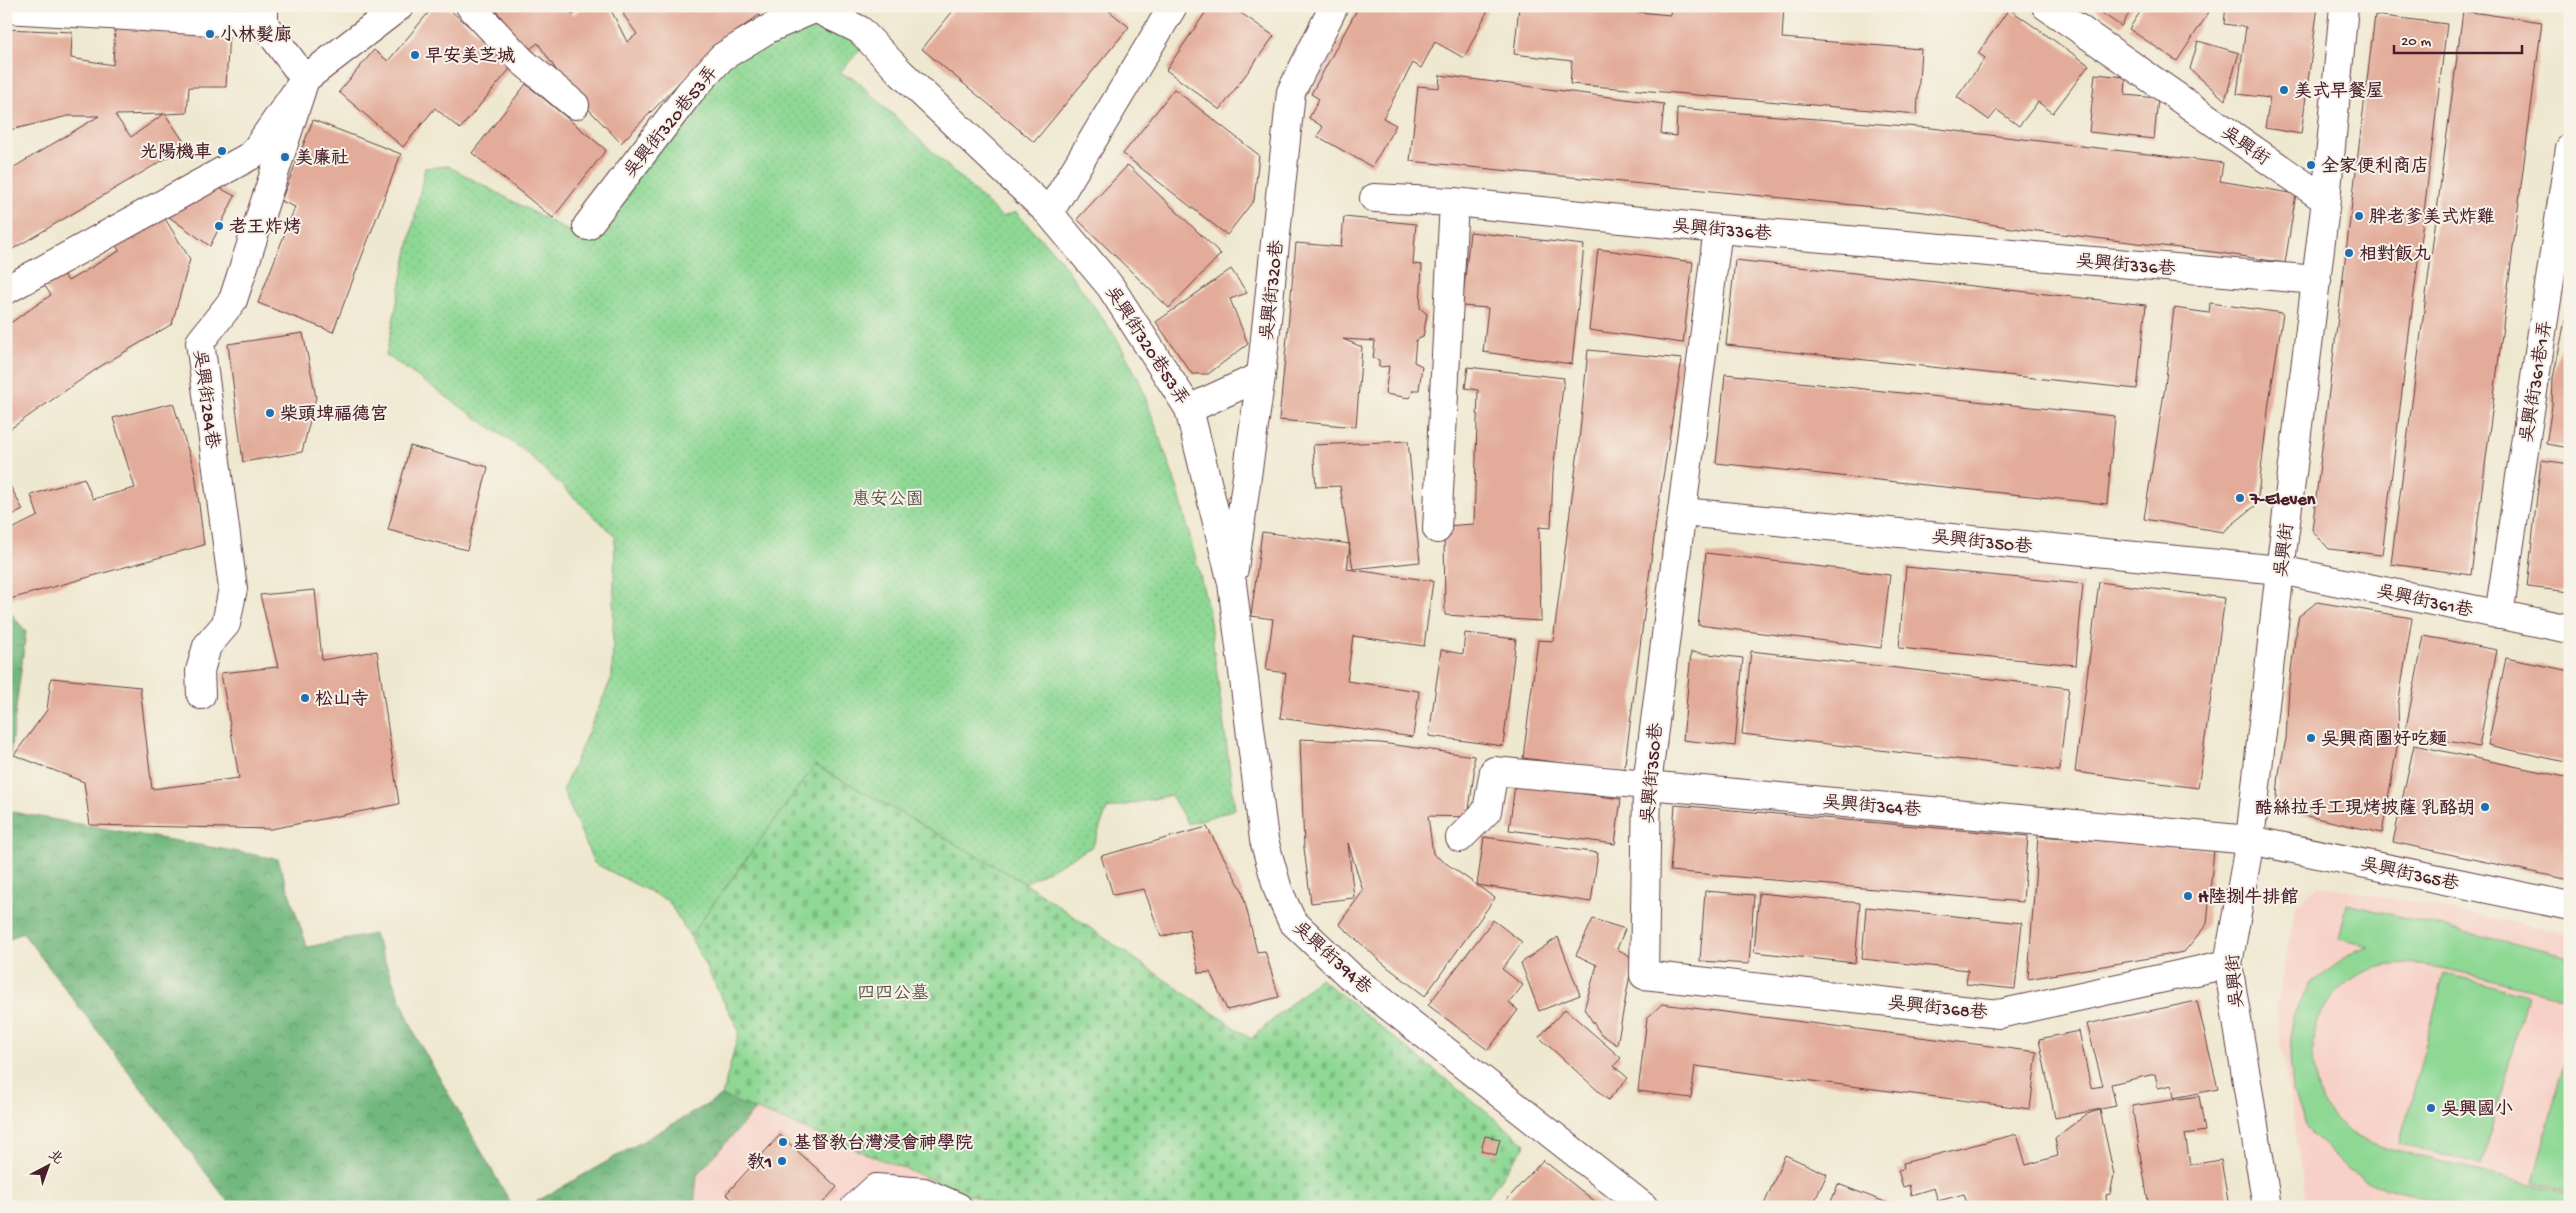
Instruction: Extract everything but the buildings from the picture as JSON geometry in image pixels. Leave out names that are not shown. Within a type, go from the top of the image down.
[{"type":"street","points":[[6,290],[252,155],[305,79],[400,6]]},
{"type":"street","points":[[470,6],[522,61],[575,104]]},
{"type":"street","name":"吳興街320巷53弄","points":[[587,226],[690,92],[722,57],[768,29],[821,6]]},
{"type":"street","name":"吳興街320巷53弄","points":[[826,6],[823,12],[860,30],[900,72],[1049,213],[1110,286],[1189,409],[1232,583]]},
{"type":"street","points":[[1049,213],[1173,6]]},
{"type":"street","name":"吳興街320巷","points":[[1232,583],[1261,376],[1291,92],[1334,6]]},
{"type":"street","name":"吳興街","points":[[2046,6],[2326,200],[2280,570],[2250,840],[2228,964],[2267,1207]]},
{"type":"street","points":[[2326,200],[2344,6]]},
{"type":"street","points":[[6,9],[264,15],[305,79]]},
{"type":"street","name":"吳興街284巷","points":[[201,695],[200,671],[207,646],[226,624],[233,588],[200,342],[233,300],[305,79]]},
{"type":"street","name":"吳興街361巷1弄","points":[[2499,615],[2570,148]]},
{"type":"street","name":"吳興街336巷","points":[[1374,198],[1454,202],[1718,229],[2317,280]]},
{"type":"street","points":[[1437,529],[1454,202]]},
{"type":"street","name":"吳興街350巷","points":[[1644,975],[1647,784],[1684,512],[1718,229]]},
{"type":"street","points":[[1189,409],[1261,376]]},
{"type":"street","name":"吳興街350巷","points":[[1684,512],[2280,570]]},
{"type":"street","name":"吳興街361巷","points":[[2280,570],[2570,629]]},
{"type":"street","name":"吳興街394巷","points":[[1232,583],[1264,840],[1278,890],[1292,921],[1349,975],[1644,1207]]},
{"type":"street","name":"吳興街364巷","points":[[1460,838],[1487,811],[1494,772],[1647,784],[2250,840]]},
{"type":"street","name":"吳興街365巷","points":[[2250,840],[2570,906]]},
{"type":"street","name":"吳興街368巷","points":[[1644,975],[1999,1014],[2228,964]]},
{"type":"street","points":[[855,1207],[876,1188],[924,1192],[958,1207]]},
{"type":"shaded area","name":"吳興國小","points":[[2319,885],[2570,933],[2570,1207],[2307,1207],[2276,1009],[2296,905]]},
{"type":"shaded area","name":"基督教台灣浸會神學院","points":[[757,1108],[1000,1207],[694,1207],[697,1175]]},
{"type":"green space","name":"惠安公園","points":[[842,6],[880,29],[839,73],[855,79],[1002,217],[1016,212],[1059,258],[1116,337],[1140,382],[1178,490],[1208,607],[1235,809],[1188,824],[1171,795],[1107,809],[1093,846],[1025,883],[815,765],[690,936],[668,901],[594,863],[563,790],[612,677],[615,536],[526,452],[386,355],[425,168],[448,166],[581,238],[634,146],[721,51]]},
{"type":"green space","points":[[6,607],[26,632],[6,784]]},
{"type":"green space","name":"四四公墓","points":[[815,765],[1025,883],[1251,1039],[1320,978],[1526,1144],[1480,1207],[1000,1207],[722,1096],[739,1031],[690,936]]},
{"type":"green space","points":[[6,811],[278,859],[307,947],[374,934],[416,1037],[513,1207],[232,1207],[22,932],[6,942]]},
{"type":"green space","points":[[2347,904],[2570,957],[2570,999],[2466,973],[2426,966],[2406,964],[2386,966],[2368,971],[2350,980],[2334,995],[2324,1008],[2315,1027],[2313,1049],[2316,1082],[2323,1102],[2335,1119],[2353,1134],[2388,1149],[2570,1194],[2570,1207],[2463,1207],[2375,1185],[2349,1170],[2305,1126],[2293,1092],[2290,1057],[2292,1017],[2311,983],[2355,951],[2369,946],[2339,939]]},
{"type":"green space","points":[[2444,973],[2527,995],[2482,1165],[2400,1144]]},
{"type":"green space","points":[[2570,1041],[2570,1192],[2533,1182]]},
{"type":"green space","points":[[722,1096],[757,1108],[697,1175],[694,1207],[527,1207]]},
{"type":"place","name":"小林髮廊","points":[[210,34]]},
{"type":"place","name":"早安美芝城","points":[[415,55]]},
{"type":"place","name":"美式早餐屋","points":[[2284,90]]},
{"type":"place","name":"光陽機車","points":[[222,151]]},
{"type":"place","name":"美廉社","points":[[285,157]]},
{"type":"place","name":"全家便利商店","points":[[2311,165]]},
{"type":"place","name":"胖老爹美式炸雞","points":[[2359,216]]},
{"type":"place","name":"老王炸烤","points":[[219,226]]},
{"type":"place","name":"相對飯丸","points":[[2349,253]]},
{"type":"place","name":"柴頭埤福德宮","points":[[270,413]]},
{"type":"place","name":"7-Eleven","points":[[2240,498]]},
{"type":"place","name":"松山寺","points":[[305,698]]},
{"type":"place","name":"吳興商圈好吃麵","points":[[2311,738]]},
{"type":"place","name":"酷絲拉手工現烤披薩 乳酪胡","points":[[2485,807]]},
{"type":"place","name":"H陸捌牛排館","points":[[2188,896]]},
{"type":"place","name":"吳興國小","points":[[2431,1108]]},
{"type":"place","name":"基督教台灣浸會神學院","points":[[783,1142]]},
{"type":"place","name":"教1","points":[[782,1161]]}]
